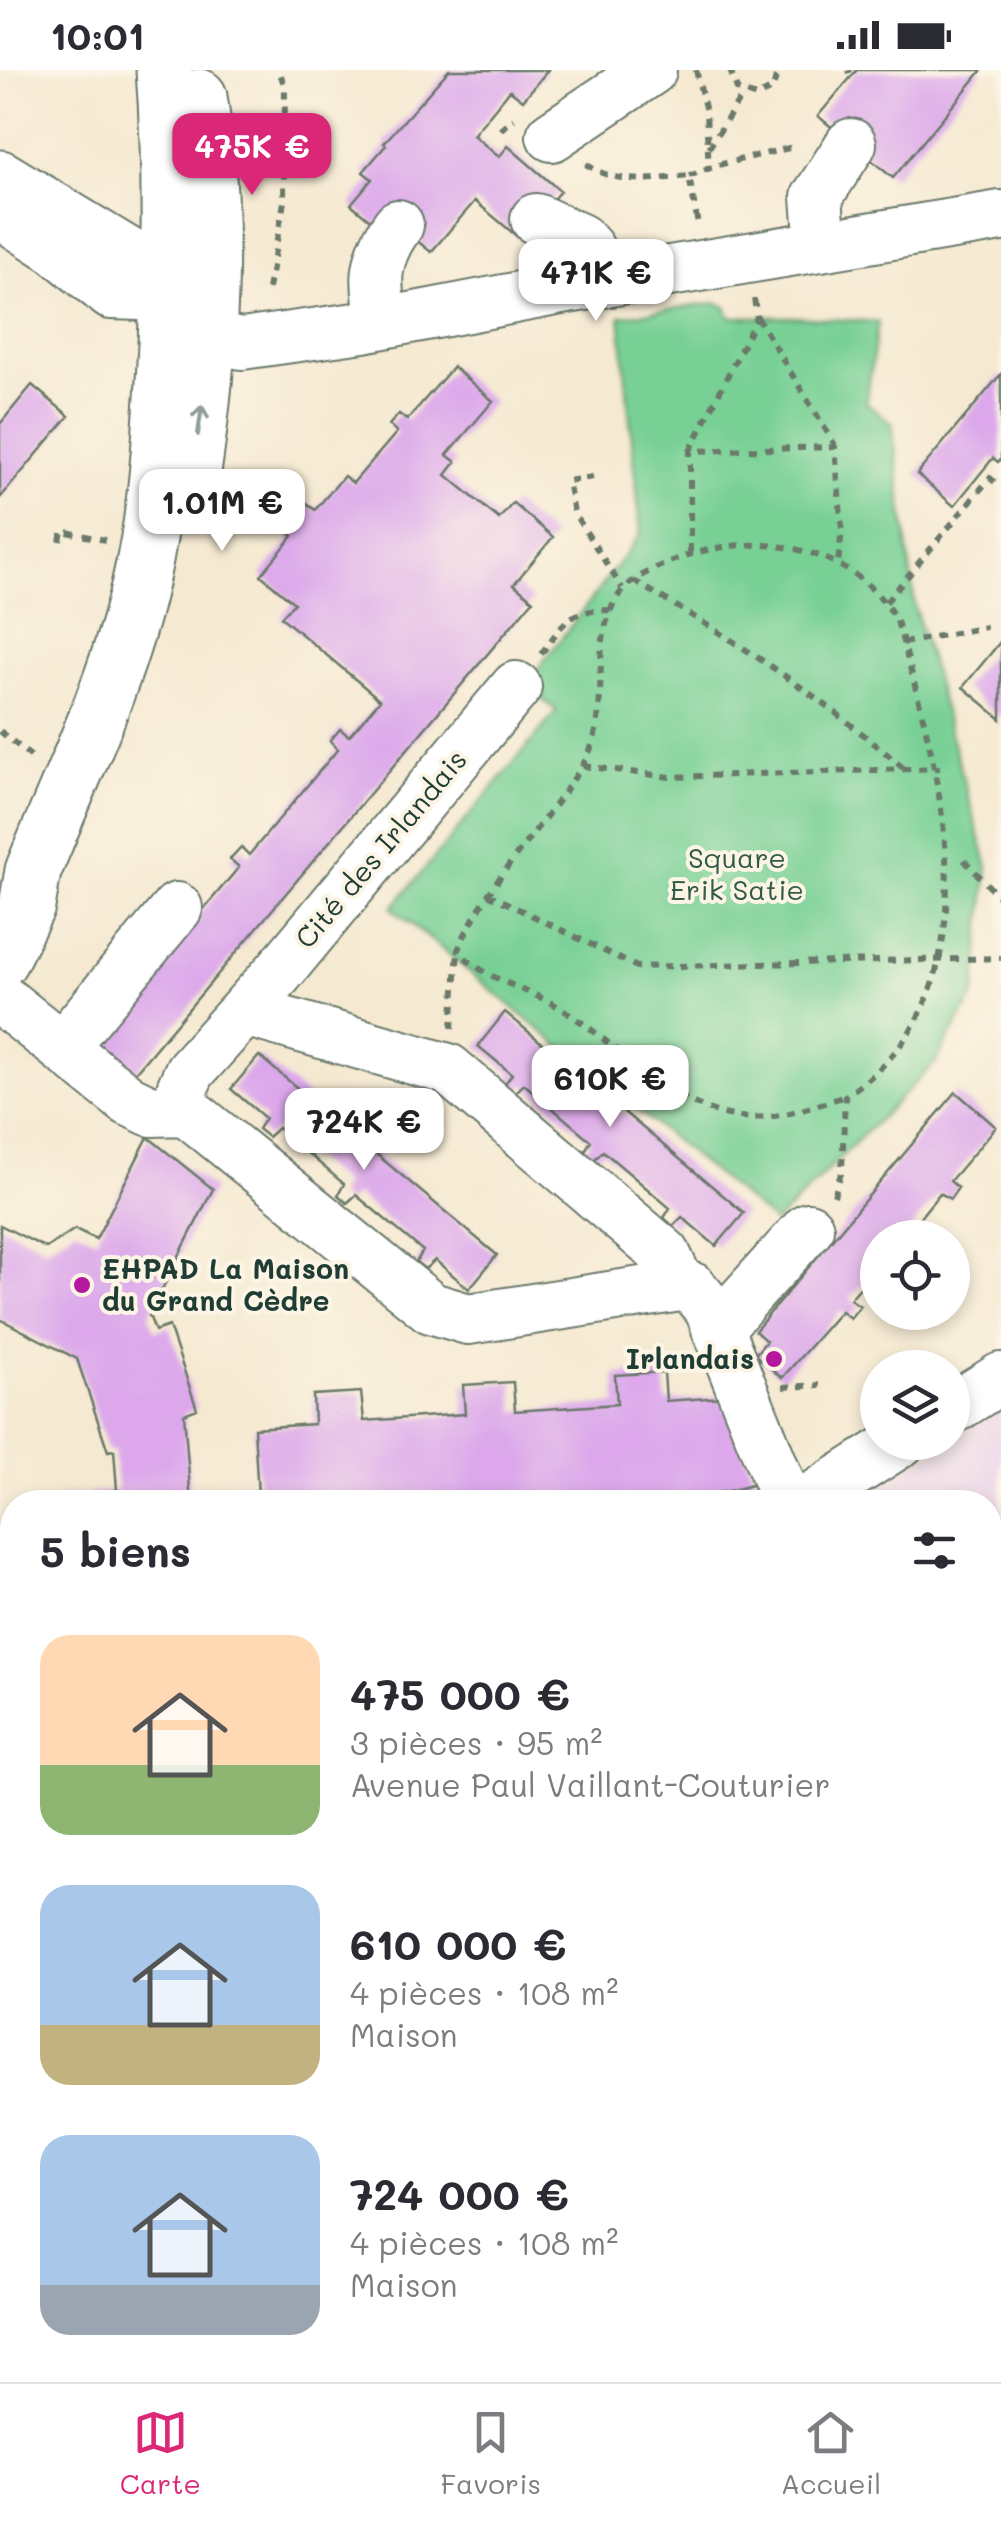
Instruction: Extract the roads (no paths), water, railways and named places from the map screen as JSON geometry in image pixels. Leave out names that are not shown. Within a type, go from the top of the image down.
[{"type":"main road","points":[[164,70],[189,313]]},
{"type":"main road","points":[[0,960],[27,906],[33,871],[109,682],[141,580],[162,441],[210,194],[195,70]]},
{"type":"main road","points":[[5,218],[142,266],[189,313]]},
{"type":"street","points":[[552,136],[651,70]]},
{"type":"street","points":[[821,246],[817,197],[851,144]]},
{"type":"street","points":[[189,313],[226,341],[242,344],[1001,216]]},
{"type":"street","points":[[536,219],[580,239],[589,249],[595,283]]},
{"type":"street","points":[[383,323],[375,285],[384,244],[398,225]]},
{"type":"street","name":"Cité des Irlandais","points":[[186,1110],[182,1089],[190,1071],[245,1011],[516,687]]},
{"type":"street","points":[[62,1047],[177,908]]},
{"type":"street","points":[[0,998],[128,1100],[151,1111],[186,1110],[431,1308],[468,1320],[680,1286],[692,1288],[701,1296],[717,1328],[782,1490]]},
{"type":"street","points":[[245,1011],[448,1069],[665,1254],[680,1286]]},
{"type":"street","points":[[717,1328],[808,1228]]},
{"type":"street","points":[[970,1398],[1001,1378]]},
{"type":"street","points":[[825,1490],[872,1460]]},
{"type":"place","name":"EHPAD La Maison du Grand Cèdre","points":[[82,1285]]},
{"type":"place","name":"Irlandais","points":[[774,1359]]},
{"type":"park label","name":"Square Erik Satie","points":[[737,874]]}]
